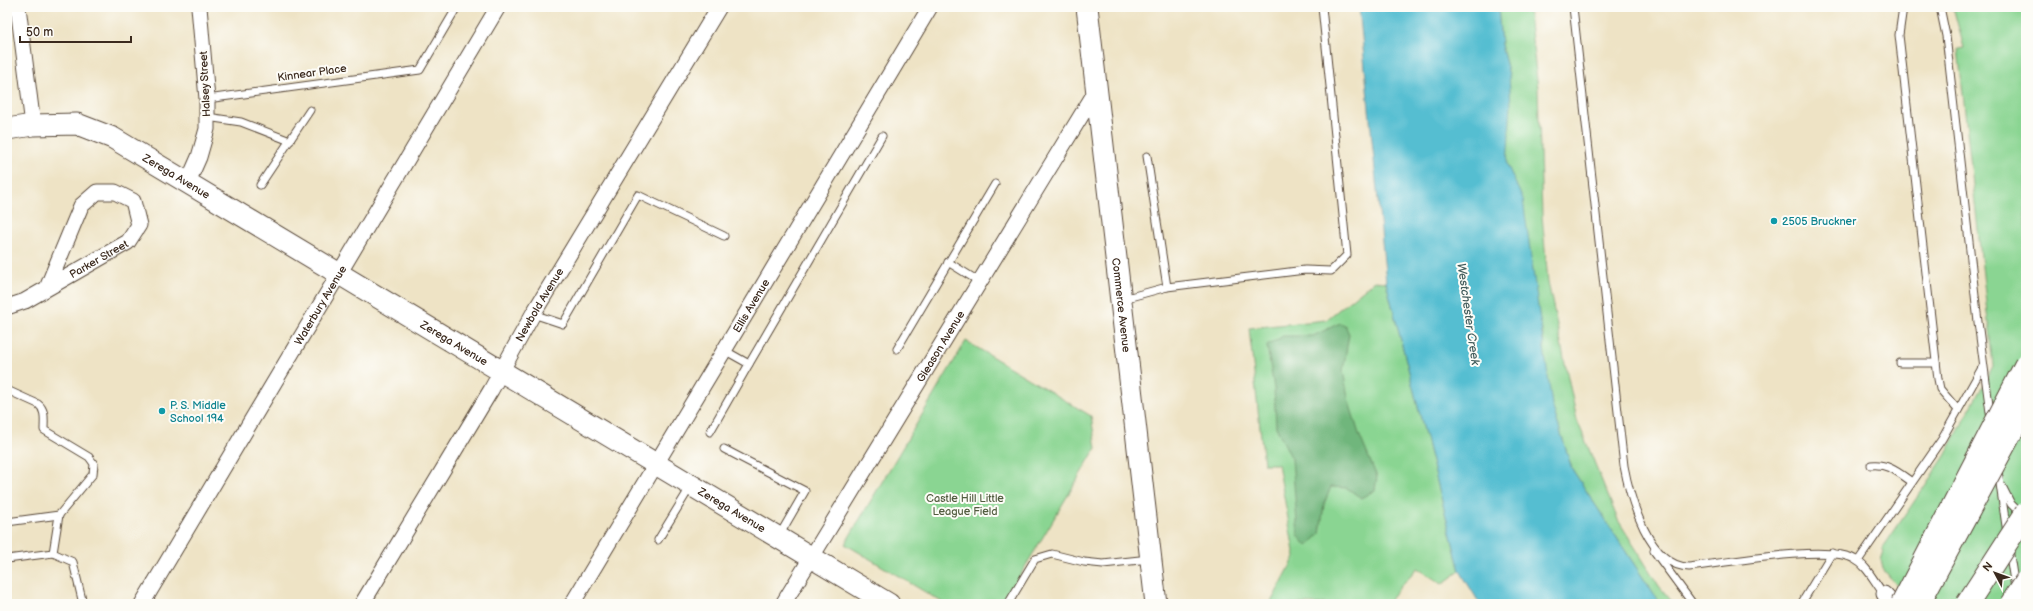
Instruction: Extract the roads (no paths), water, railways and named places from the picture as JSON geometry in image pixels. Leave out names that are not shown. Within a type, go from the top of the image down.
[{"type":"highway","points":[[1893,601],[2026,364]]},
{"type":"highway","points":[[1918,604],[2026,405]]},
{"type":"highway","points":[[1966,604],[2026,513]]},
{"type":"highway","points":[[2010,604],[2026,581]]},
{"type":"main road","name":"Commerce Avenue","points":[[1087,7],[1098,88],[1156,604]]},
{"type":"main road","name":"Zerega Avenue","points":[[7,129],[33,125],[77,124],[113,138],[779,536],[890,604]]},
{"type":"street","points":[[18,7],[33,125]]},
{"type":"street","name":"Halsey Street","points":[[188,182],[199,156],[207,129],[207,99],[198,7]]},
{"type":"street","name":"Waterbury Avenue","points":[[142,604],[498,7]]},
{"type":"street","name":"Newbold Avenue","points":[[362,604],[533,314],[719,7]]},
{"type":"street","name":"Ellis Avenue","points":[[572,604],[930,7]]},
{"type":"street","name":"Gleason Avenue","points":[[783,604],[1098,88]]},
{"type":"street","name":"Parker Street","points":[[7,307],[25,301],[128,242],[139,225],[133,201],[115,192],[98,192],[81,206],[47,288]]},
{"type":"lane","name":"Kinnear Place","points":[[207,99],[420,70],[458,7]]},
{"type":"lane","points":[[1122,300],[1167,287],[1305,270],[1331,271],[1347,255],[1322,7]]},
{"type":"lane","points":[[1572,7],[1624,466],[1630,495],[1637,514],[1658,550],[1668,560],[1678,566],[1690,567],[1806,554],[1832,553],[1845,555],[1858,561],[1866,568],[1893,601]]},
{"type":"lane","points":[[1572,7],[1623,480],[1632,509],[1644,535],[1668,572],[1693,604]]},
{"type":"lane","points":[[1903,7],[1899,35],[1938,385],[1958,410]]},
{"type":"lane","points":[[1940,7],[1946,36],[1994,441]]},
{"type":"lane","points":[[260,186],[310,110]]},
{"type":"lane","points":[[207,117],[241,122],[290,141]]},
{"type":"lane","points":[[710,432],[882,136]]},
{"type":"lane","points":[[1147,156],[1167,287]]},
{"type":"lane","points":[[896,349],[995,184]]},
{"type":"lane","points":[[533,314],[563,324],[638,195],[724,236]]},
{"type":"lane","points":[[948,262],[980,282]]},
{"type":"lane","points":[[724,350],[749,364]]},
{"type":"lane","points":[[1900,363],[1936,363]]},
{"type":"lane","points":[[1858,561],[1942,439],[1984,366]]},
{"type":"lane","points":[[7,390],[42,407],[44,413],[44,430],[89,457],[94,464],[93,474],[59,515],[53,553]]},
{"type":"lane","points":[[724,449],[805,491],[779,536]]},
{"type":"lane","points":[[1995,449],[2017,604]]},
{"type":"lane","points":[[1871,465],[1878,464],[1890,467],[1912,482]]},
{"type":"lane","points":[[1999,481],[2011,504],[2026,517]]},
{"type":"lane","points":[[658,540],[692,484]]},
{"type":"lane","points":[[7,522],[59,515]]},
{"type":"lane","points":[[7,559],[53,553],[73,562],[83,604]]},
{"type":"lane","points":[[1801,604],[1832,553]]},
{"type":"lane","points":[[1008,604],[1035,559],[1052,554],[1084,562],[1103,564],[1151,558]]},
{"type":"water","name":"Westchester Creek","points":[[1359,7],[1498,7],[1501,45],[1509,75],[1511,105],[1507,164],[1523,200],[1552,405],[1572,469],[1660,604],[1480,604],[1460,571],[1386,282]]},
{"type":"place","name":"2505 Bruckner","points":[[1774,221]]},
{"type":"place","name":"P. S. Middle School 194","points":[[162,411]]},
{"type":"park label","name":"Castle Hill Little League Field","points":[[965,504]]}]
